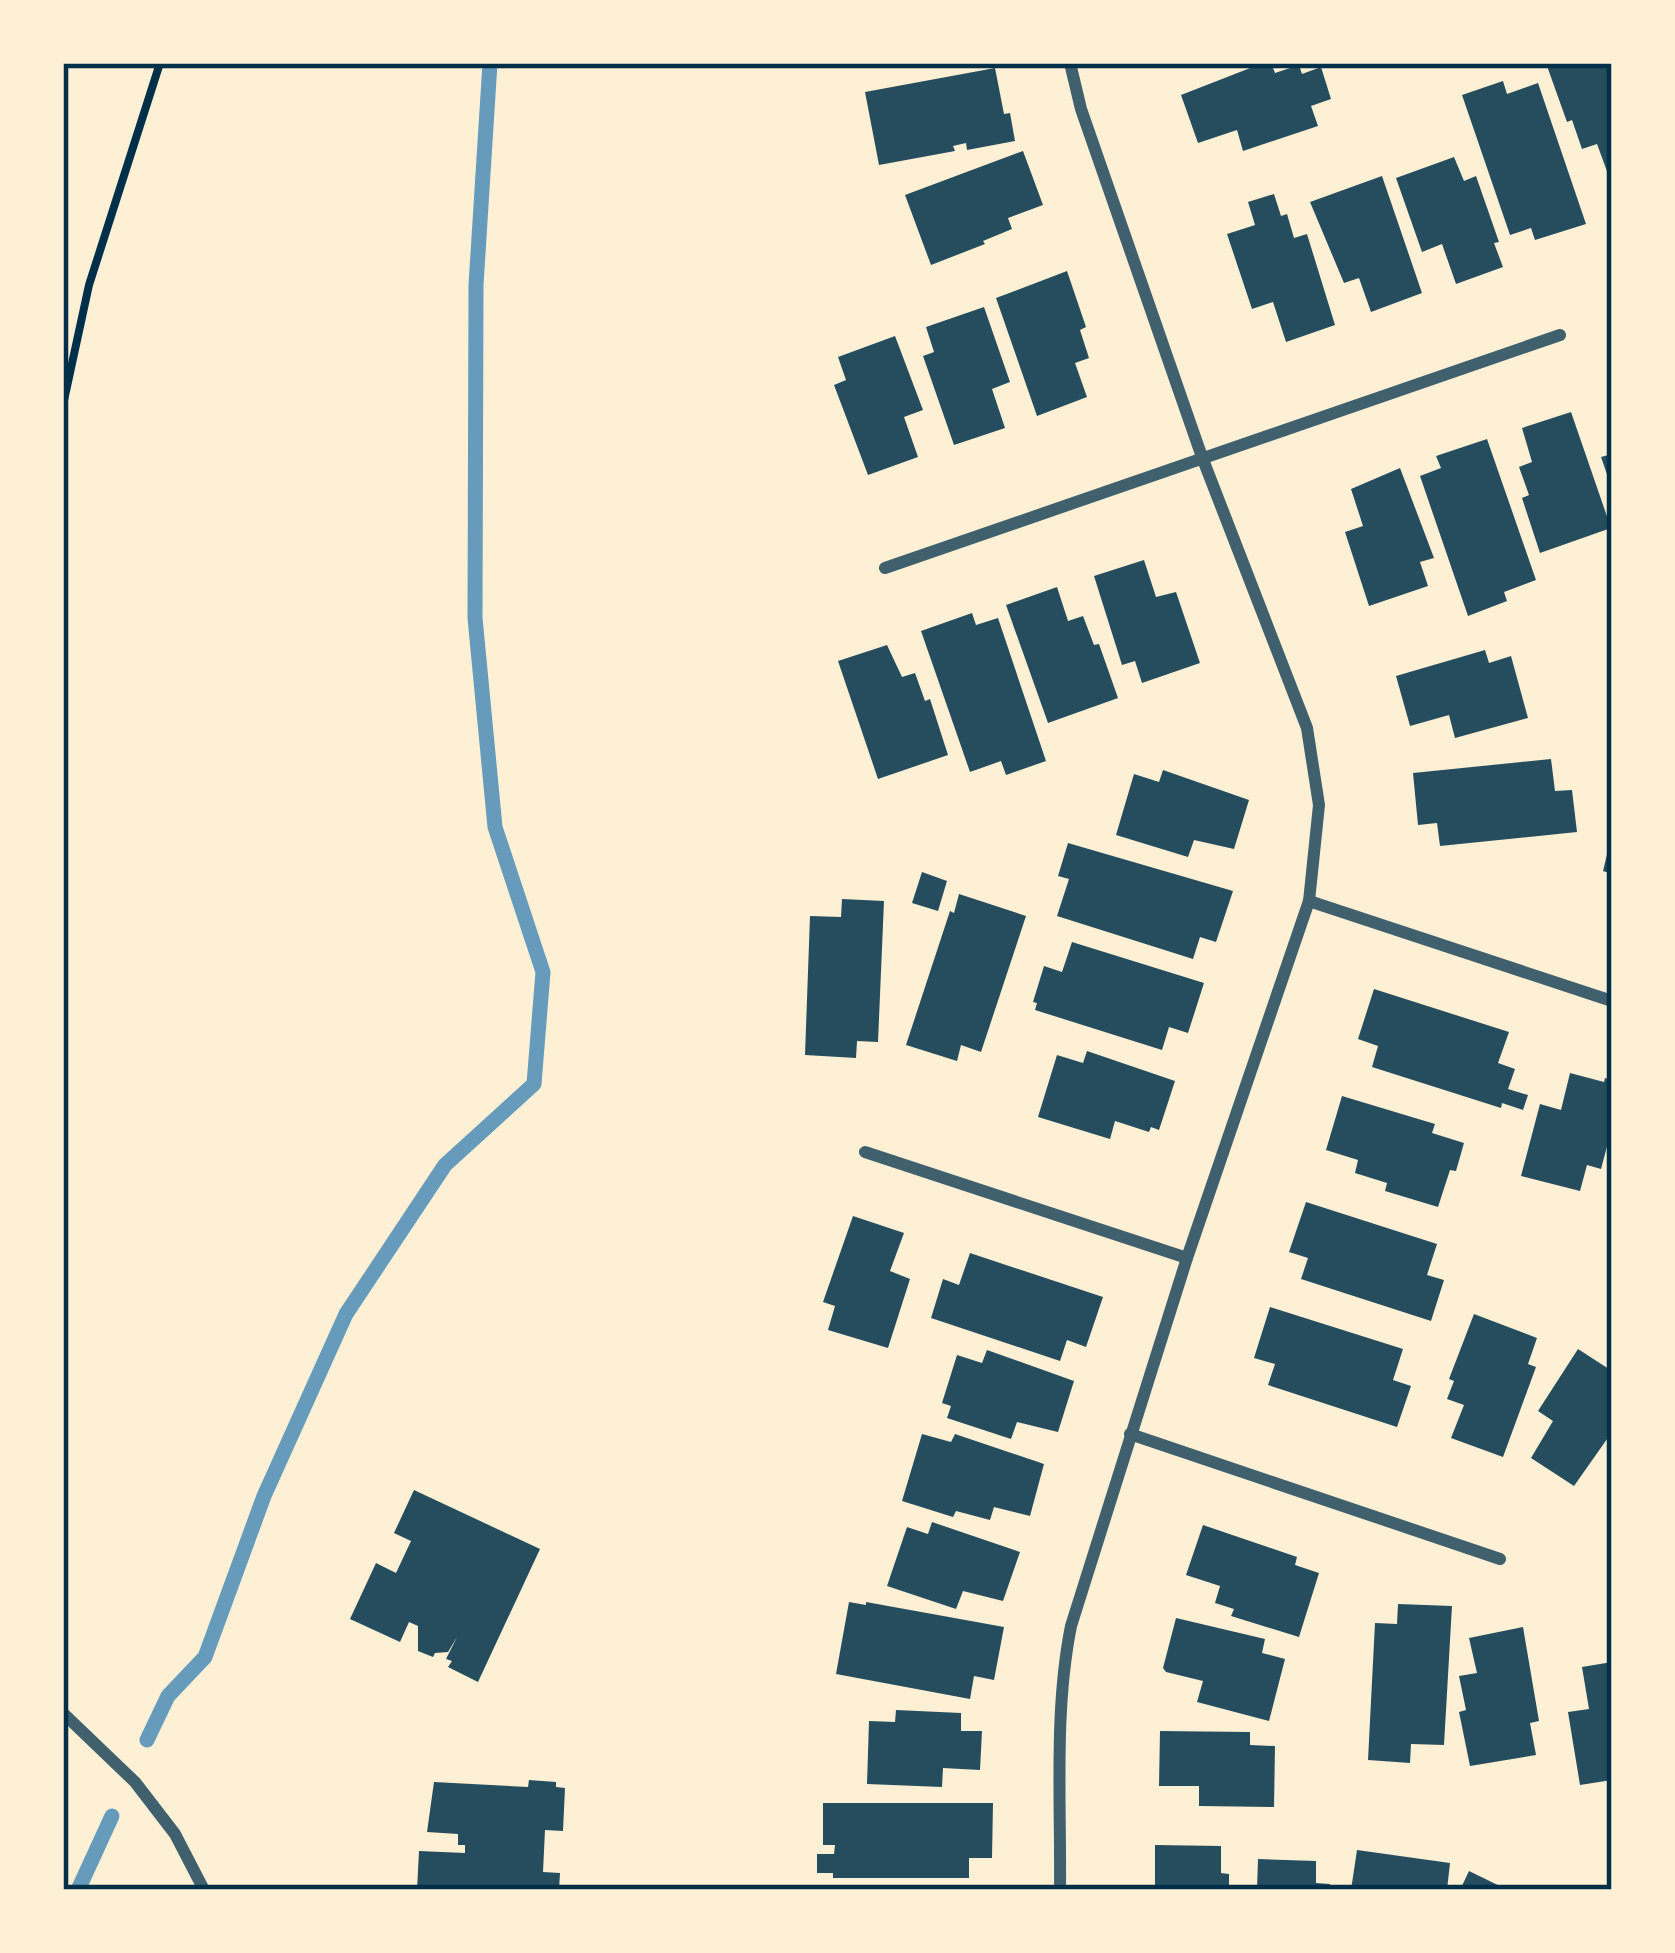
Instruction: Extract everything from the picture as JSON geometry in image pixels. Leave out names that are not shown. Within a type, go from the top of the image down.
[{"type":"street","points":[[1060,1890],[1064,1663],[1071,1626],[1187,1258],[1309,902],[1319,805],[1307,728],[1202,457],[1081,109],[1070,63]]},
{"type":"street","points":[[885,568],[1560,335]]},
{"type":"street","points":[[1309,902],[1612,1001]]},
{"type":"street","points":[[866,1152],[1187,1258]]},
{"type":"street","points":[[1130,1434],[1501,1559]]},
{"type":"street","points":[[63,1713],[134,1782],[175,1834],[204,1890]]},
{"type":"path","points":[[63,404],[89,285],[160,63]]},
{"type":"building","points":[[1271,63],[1275,73],[1299,65],[1302,74],[1321,67],[1331,99],[1311,106],[1318,126],[1243,151],[1237,130],[1198,143],[1181,95]]},
{"type":"building","points":[[1612,63],[1612,185],[1597,144],[1582,149],[1572,120],[1567,122],[1547,66]]},
{"type":"building","points":[[995,68],[1015,141],[967,150],[966,143],[953,146],[955,151],[879,165],[865,92]]},
{"type":"building","points":[[1503,81],[1507,94],[1538,83],[1586,224],[1535,240],[1531,228],[1510,235],[1462,95]]},
{"type":"building","points":[[1023,151],[1043,205],[1008,218],[1012,229],[983,241],[985,244],[931,265],[905,195]]},
{"type":"building","points":[[1454,157],[1464,181],[1476,176],[1503,267],[1456,284],[1442,244],[1422,252],[1396,178]]},
{"type":"building","points":[[1382,176],[1422,293],[1371,312],[1359,278],[1344,283],[1310,202]]},
{"type":"building","points":[[1274,194],[1294,238],[1307,234],[1335,325],[1286,342],[1273,302],[1252,309],[1227,234],[1255,225],[1248,202]]},
{"type":"building","points":[[1067,271],[1086,327],[1080,330],[1089,358],[1075,363],[1087,397],[1037,416],[996,298]]},
{"type":"building","points":[[984,307],[1010,382],[992,389],[1005,428],[954,445],[923,356],[934,352],[926,327]]},
{"type":"building","points":[[895,336],[923,410],[904,417],[918,457],[868,475],[834,385],[846,380],[838,357]]},
{"type":"building","points":[[1571,412],[1611,528],[1540,553],[1522,498],[1529,495],[1519,467],[1532,462],[1522,428]]},
{"type":"building","points":[[1487,439],[1536,580],[1504,592],[1507,601],[1468,616],[1420,476],[1441,468],[1436,456]]},
{"type":"building","points":[[1612,454],[1612,486],[1611,486],[1601,457]]},
{"type":"building","points":[[1400,468],[1434,558],[1420,562],[1428,586],[1369,606],[1345,532],[1363,526],[1351,489]]},
{"type":"building","points":[[1144,560],[1156,597],[1176,592],[1200,663],[1142,683],[1135,661],[1122,665],[1094,576]]},
{"type":"building","points":[[1057,587],[1068,621],[1083,616],[1094,645],[1099,644],[1118,698],[1048,723],[1006,605]]},
{"type":"building","points":[[972,613],[976,625],[998,618],[1046,761],[1006,775],[1001,761],[970,772],[921,631]]},
{"type":"building","points":[[887,645],[902,677],[915,673],[925,701],[930,699],[948,755],[878,779],[838,661]]},
{"type":"building","points":[[1485,650],[1489,663],[1511,656],[1528,718],[1455,738],[1449,715],[1410,726],[1396,676]]},
{"type":"building","points":[[1551,759],[1555,791],[1572,790],[1577,832],[1440,846],[1437,823],[1418,825],[1413,773]]},
{"type":"building","points":[[1163,770],[1249,800],[1234,849],[1194,840],[1188,857],[1116,835],[1134,774],[1159,782]]},
{"type":"building","points":[[1612,842],[1612,874],[1603,871]]},
{"type":"building","points":[[1068,843],[1233,891],[1216,942],[1200,937],[1193,959],[1057,916],[1069,879],[1058,876]]},
{"type":"building","points":[[922,872],[947,881],[938,911],[912,903]]},
{"type":"building","points":[[959,894],[1026,916],[981,1052],[961,1045],[957,1061],[906,1045]]},
{"type":"building","points":[[842,899],[884,901],[878,1042],[857,1041],[856,1058],[805,1055],[810,916],[841,917]]},
{"type":"building","points":[[1072,942],[1204,983],[1188,1033],[1169,1027],[1162,1050],[1035,1010],[1044,966],[1062,972]]},
{"type":"building","points":[[1374,989],[1509,1032],[1498,1063],[1515,1069],[1508,1089],[1528,1095],[1523,1110],[1502,1103],[1501,1108],[1372,1067],[1378,1046],[1358,1039]]},
{"type":"building","points":[[1087,1051],[1175,1081],[1159,1130],[1151,1127],[1149,1132],[1115,1121],[1110,1139],[1038,1117],[1057,1055],[1083,1063]]},
{"type":"building","points":[[1570,1073],[1612,1080],[1612,1128],[1601,1169],[1587,1165],[1580,1191],[1521,1176],[1540,1104],[1561,1110]]},
{"type":"building","points":[[1342,1096],[1435,1124],[1432,1133],[1464,1143],[1438,1207],[1385,1191],[1387,1183],[1355,1173],[1358,1160],[1326,1150]]},
{"type":"building","points":[[1306,1202],[1437,1244],[1427,1275],[1444,1280],[1431,1321],[1301,1279],[1308,1258],[1289,1252]]},
{"type":"building","points":[[853,1216],[904,1233],[890,1271],[910,1279],[888,1348],[828,1330],[835,1306],[823,1302]]},
{"type":"building","points":[[970,1253],[1103,1297],[1086,1347],[1067,1340],[1060,1361],[931,1318],[943,1279],[959,1285]]},
{"type":"building","points":[[1270,1307],[1403,1349],[1393,1380],[1411,1386],[1397,1427],[1268,1385],[1275,1364],[1254,1358]]},
{"type":"building","points":[[1474,1314],[1537,1338],[1528,1364],[1536,1367],[1503,1457],[1451,1438],[1464,1405],[1447,1399],[1454,1381],[1449,1379]]},
{"type":"building","points":[[1578,1349],[1612,1371],[1612,1432],[1574,1486],[1531,1458],[1553,1421],[1538,1411]]},
{"type":"building","points":[[987,1350],[1074,1381],[1058,1432],[1017,1422],[1011,1439],[947,1418],[951,1406],[942,1403],[957,1355],[982,1363]]},
{"type":"building","points":[[922,1434],[951,1442],[955,1434],[1044,1464],[1030,1516],[994,1507],[990,1520],[956,1511],[953,1517],[902,1501]]},
{"type":"building","points":[[414,1490],[540,1549],[478,1682],[448,1667],[452,1661],[446,1659],[457,1637],[448,1652],[433,1657],[418,1651],[418,1626],[409,1622],[400,1642],[350,1619],[376,1563],[396,1573],[411,1541],[394,1533]]},
{"type":"building","points":[[932,1522],[1020,1552],[1003,1601],[963,1591],[956,1609],[887,1586],[907,1527],[928,1534]]},
{"type":"building","points":[[1203,1525],[1297,1557],[1295,1565],[1319,1573],[1299,1637],[1231,1616],[1234,1609],[1215,1603],[1220,1586],[1186,1575]]},
{"type":"building","points":[[849,1602],[1004,1627],[994,1680],[974,1676],[970,1699],[836,1674]]},
{"type":"building","points":[[1398,1604],[1452,1606],[1444,1745],[1411,1744],[1410,1763],[1368,1760],[1375,1623],[1397,1624]]},
{"type":"building","points":[[1176,1618],[1265,1639],[1262,1653],[1285,1659],[1269,1721],[1197,1702],[1203,1681],[1166,1672],[1163,1668]]},
{"type":"building","points":[[1523,1627],[1539,1721],[1530,1723],[1536,1755],[1470,1766],[1459,1712],[1466,1710],[1459,1676],[1477,1673],[1469,1638]]},
{"type":"building","points":[[1612,1662],[1612,1780],[1580,1785],[1568,1712],[1589,1709],[1582,1667]]},
{"type":"building","points":[[896,1710],[961,1713],[961,1731],[982,1731],[980,1770],[943,1768],[942,1787],[867,1784],[869,1721],[895,1722]]},
{"type":"building","points":[[1160,1731],[1250,1732],[1250,1745],[1275,1746],[1274,1807],[1199,1806],[1199,1786],[1159,1786]]},
{"type":"building","points":[[529,1780],[556,1782],[556,1787],[565,1788],[563,1831],[545,1830],[543,1872],[560,1873],[559,1890],[417,1890],[419,1851],[465,1853],[465,1845],[458,1845],[458,1834],[427,1832],[434,1782],[528,1787]]},
{"type":"building","points":[[823,1803],[993,1803],[992,1858],[969,1858],[969,1878],[833,1878],[833,1873],[817,1873],[817,1854],[834,1854],[835,1845],[823,1845]]},
{"type":"building","points":[[1155,1845],[1221,1846],[1221,1873],[1229,1874],[1229,1890],[1155,1890]]},
{"type":"building","points":[[1357,1850],[1450,1863],[1447,1890],[1351,1890]]},
{"type":"building","points":[[1258,1859],[1316,1861],[1316,1883],[1330,1884],[1329,1890],[1257,1890]]},
{"type":"building","points":[[1469,1871],[1508,1890],[1460,1890]]},
{"type":"waterway","points":[[147,1740],[168,1696],[205,1657],[264,1496],[346,1314],[445,1165],[534,1084],[543,972],[495,827],[475,618],[476,285],[490,63]]},
{"type":"waterway","points":[[78,1890],[112,1816]]}]
